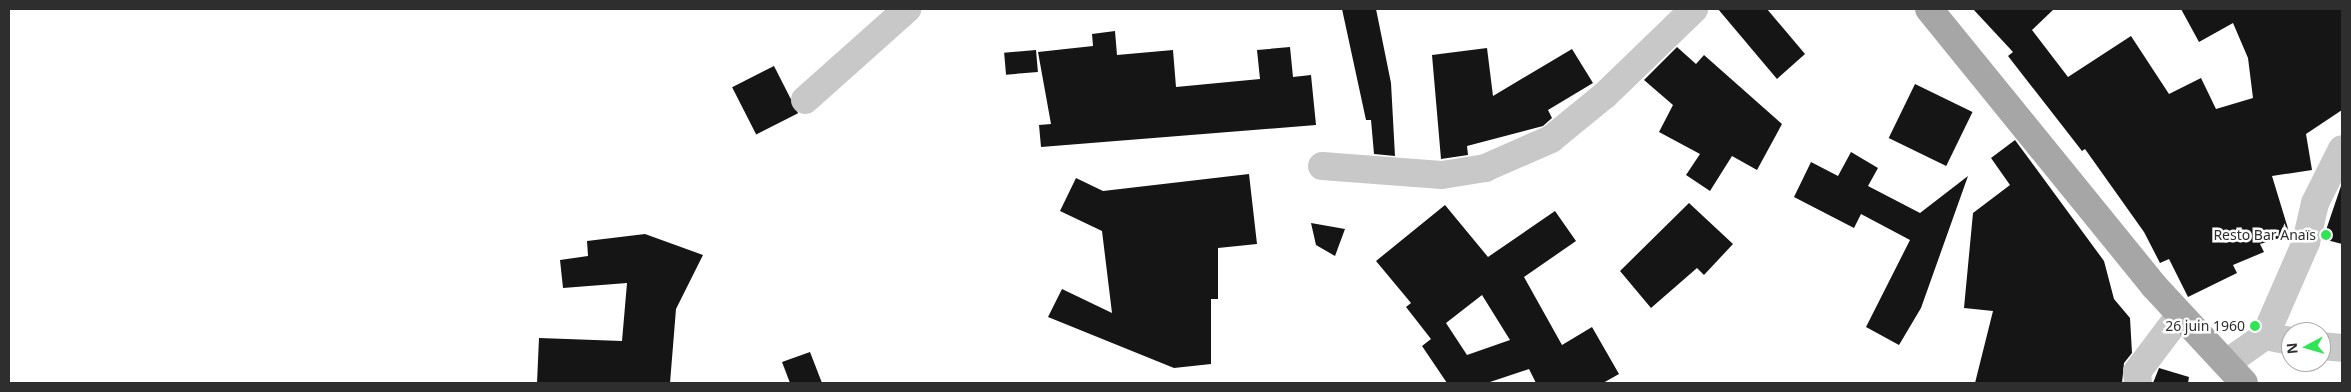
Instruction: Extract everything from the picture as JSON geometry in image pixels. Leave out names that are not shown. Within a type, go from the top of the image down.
[{"type":"main road","points":[[1928,9],[2180,315],[2236,373]]},
{"type":"street","points":[[805,100],[907,9]]},
{"type":"street","points":[[1322,166],[1442,175],[1485,168],[1551,139],[1606,95],[1694,9]]},
{"type":"street","points":[[2236,373],[2278,338],[2306,242],[2315,203],[2342,149]]},
{"type":"street","points":[[2135,380],[2180,315]]},
{"type":"building","points":[[1342,9],[1376,9],[1391,83],[1395,156],[1374,154],[1371,120],[1366,120]]},
{"type":"building","points":[[1718,9],[1767,9],[1805,54],[1777,79]]},
{"type":"building","points":[[1973,9],[2054,9],[2032,30],[2068,77],[2131,36],[2169,94],[2201,78],[2216,109],[2253,98],[2248,58],[2233,23],[2199,42],[2181,9],[2342,9],[2342,110],[2306,134],[2312,170],[2272,176],[2290,235],[2260,244],[2264,252],[2233,265],[2237,273],[2188,297],[2169,259],[2160,263],[2144,232],[2085,149],[2082,151],[2008,56],[2013,52]]},
{"type":"building","points":[[1115,31],[1117,55],[1173,50],[1176,87],[1260,79],[1257,50],[1290,47],[1293,77],[1311,75],[1316,125],[1041,147],[1039,125],[1051,124],[1038,52],[1093,46],[1092,34]]},
{"type":"building","points":[[1677,47],[1696,64],[1704,55],[1782,124],[1757,170],[1732,156],[1710,191],[1686,175],[1700,154],[1659,132],[1673,105],[1644,80]]},
{"type":"building","points":[[1487,48],[1493,96],[1572,49],[1593,83],[1548,110],[1552,118],[1543,126],[1467,146],[1468,155],[1441,159],[1432,55]]},
{"type":"building","points":[[1036,50],[1038,72],[1006,75],[1004,53]]},
{"type":"building","points":[[774,66],[798,113],[756,135],[732,87]]},
{"type":"building","points":[[1915,84],[1973,112],[1946,166],[1889,138]]},
{"type":"building","points":[[2015,140],[2104,261],[2114,299],[2130,318],[2132,353],[2124,363],[2122,383],[1975,383],[1993,311],[1964,308],[1973,213],[2010,185],[1991,158]]},
{"type":"building","points":[[1851,152],[1878,168],[1868,186],[1920,213],[1968,176],[1921,308],[1899,345],[1866,327],[1910,240],[1861,214],[1854,228],[1794,197],[1811,162],[1838,176]]},
{"type":"building","points":[[1249,174],[1257,244],[1218,248],[1218,299],[1211,299],[1211,364],[1174,368],[1048,317],[1062,289],[1112,313],[1102,231],[1060,211],[1076,178],[1103,191]]},
{"type":"building","points":[[2342,183],[2342,244],[2323,239]]},
{"type":"building","points":[[1689,203],[1733,244],[1704,275],[1697,268],[1651,308],[1620,271]]},
{"type":"building","points":[[1445,205],[1488,257],[1555,211],[1576,241],[1524,277],[1562,345],[1592,327],[1619,374],[1603,383],[1536,383],[1529,369],[1487,383],[1447,383],[1422,346],[1431,339],[1406,307],[1411,303],[1376,261]],"holes":[[[1482,295],[1510,340],[1467,355],[1446,323]]]},
{"type":"building","points":[[1311,223],[1345,229],[1335,256],[1316,245]]},
{"type":"building","points":[[645,234],[703,255],[676,309],[670,383],[537,383],[539,338],[622,341],[627,283],[563,288],[560,260],[588,256],[587,241]]},
{"type":"building","points":[[810,352],[822,383],[790,383],[782,362]]},
{"type":"building","points":[[2159,368],[2189,377],[2188,383],[2153,383]]},
{"type":"place","name":"Resto Bar Anaïs","points":[[2326,235]]},
{"type":"place","name":"26 juin 1960","points":[[2255,326]]}]
